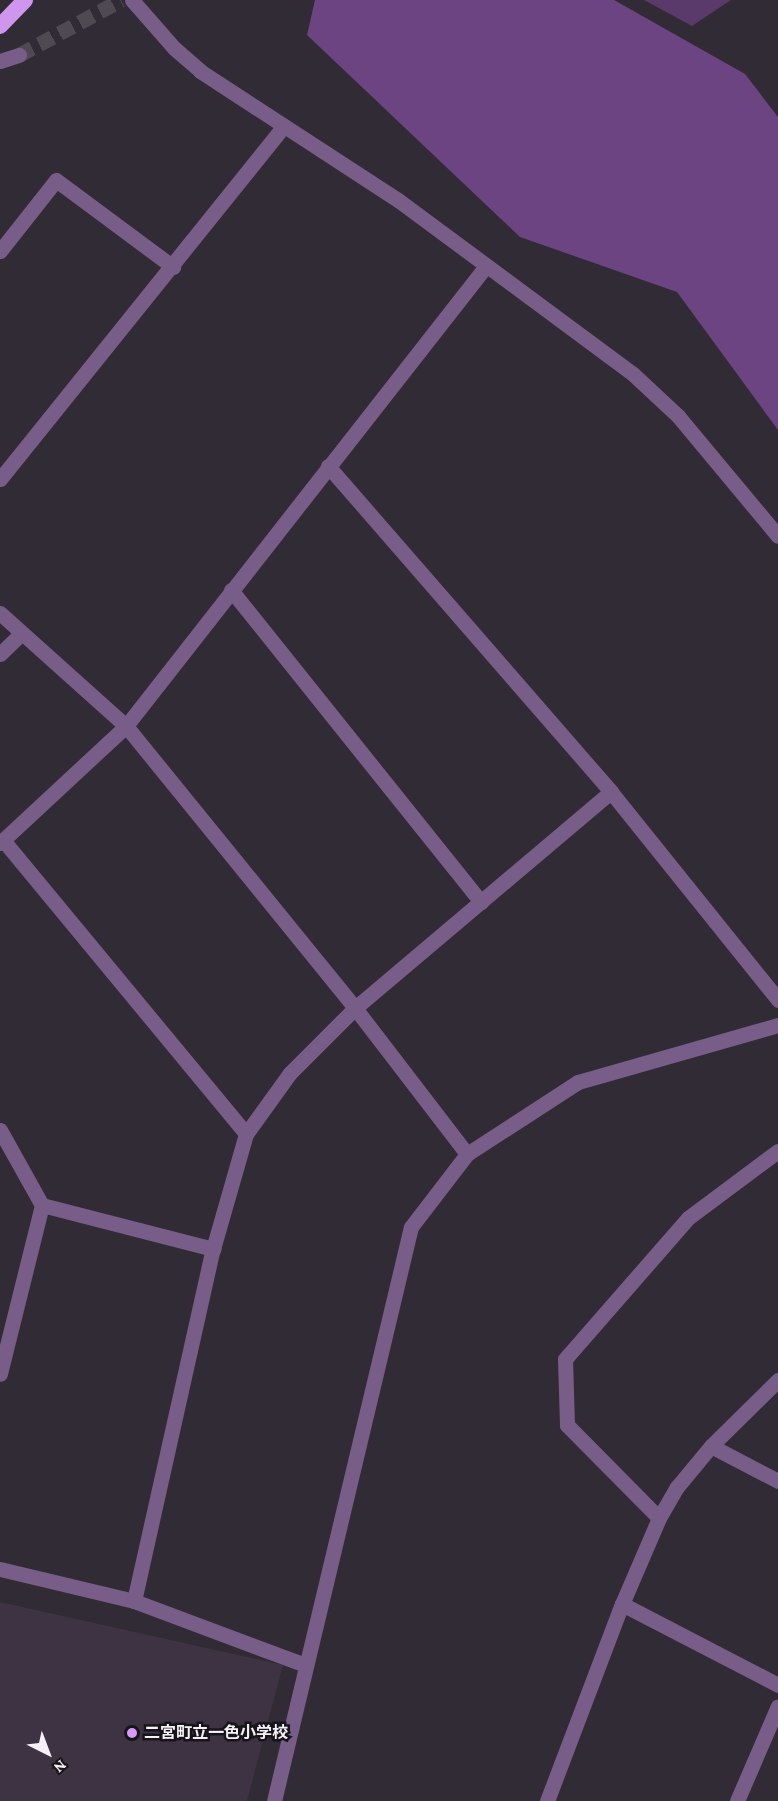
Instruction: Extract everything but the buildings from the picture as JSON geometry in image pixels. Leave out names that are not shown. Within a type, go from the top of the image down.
[{"type":"highway","points":[[0,26],[25,0]]},
{"type":"street","points":[[132,1],[174,48],[200,71],[398,201],[640,381],[678,416],[778,536]]},
{"type":"street","points":[[0,61],[19,55]]},
{"type":"street","points":[[0,479],[173,267],[284,126]]},
{"type":"street","points":[[0,251],[56,180],[173,267]]},
{"type":"street","points":[[246,1134],[2,841],[126,726],[486,266]]},
{"type":"street","points":[[328,466],[611,792],[778,1000]]},
{"type":"street","points":[[231,590],[481,903]]},
{"type":"street","points":[[0,613],[126,726],[355,1008],[467,1154]]},
{"type":"street","points":[[0,654],[22,633]]},
{"type":"street","points":[[134,1601],[213,1249],[246,1134],[290,1073],[355,1008],[611,792]]},
{"type":"street","points":[[274,1801],[411,1227],[467,1154],[578,1082],[778,1025]]},
{"type":"street","points":[[0,1130],[42,1205],[0,1374]]},
{"type":"street","points":[[659,1518],[567,1425],[565,1359],[688,1218],[778,1151]]},
{"type":"street","points":[[42,1205],[213,1249]]},
{"type":"street","points":[[547,1801],[622,1604],[659,1518],[677,1487],[711,1446],[778,1380]]},
{"type":"street","points":[[711,1446],[778,1481]]},
{"type":"street","points":[[0,1569],[134,1601],[305,1665]]},
{"type":"street","points":[[622,1604],[778,1685]]},
{"type":"street","points":[[737,1801],[778,1706]]},
{"type":"shaded area","points":[[315,0],[614,0],[745,74],[778,117],[778,430],[677,292],[520,237],[307,35]]},
{"type":"shaded area","points":[[644,0],[731,0],[692,26]]},
{"type":"shaded area","name":"二宮町立一色小学校","points":[[0,1602],[283,1665],[247,1801],[0,1801]]},
{"type":"tunnel","points":[[19,55],[121,0]]},
{"type":"place","name":"二宮町立一色小学校","points":[[132,1733]]}]
